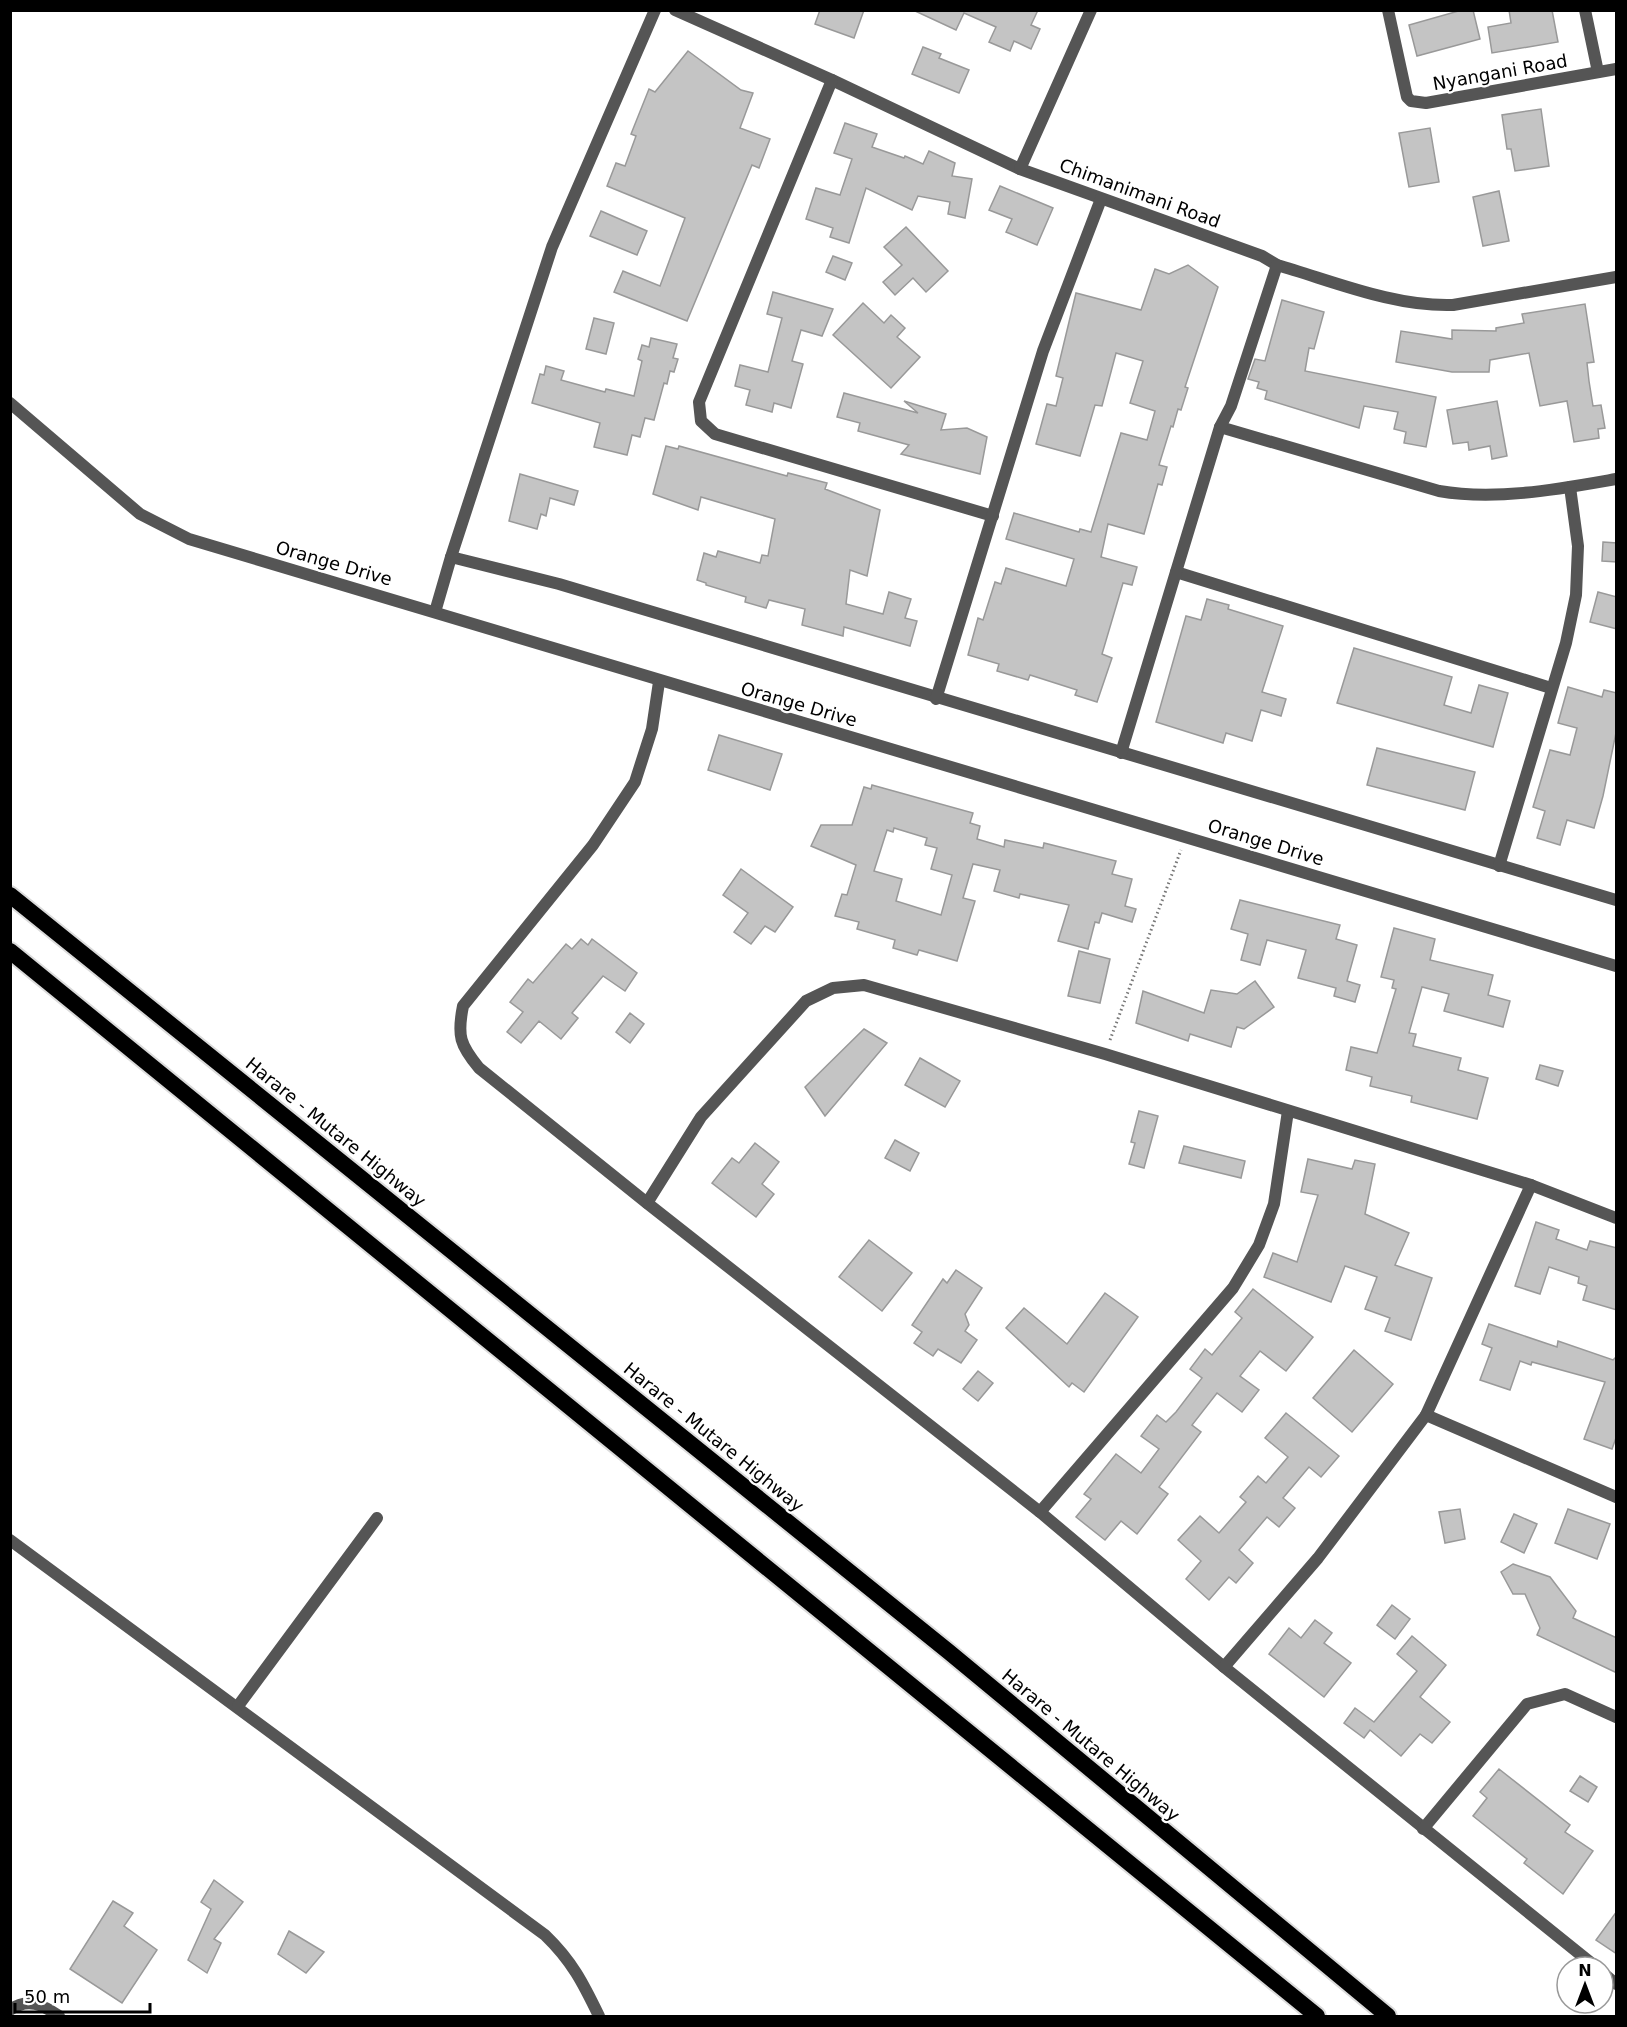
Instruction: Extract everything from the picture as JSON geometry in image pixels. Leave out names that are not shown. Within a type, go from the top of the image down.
[{"type":"highway","name":"Harare - Mutare Highway","points":[[10,895],[949,1652],[1388,2016]]},
{"type":"highway","points":[[10,951],[1317,2016]]},
{"type":"street","points":[[435,612],[552,247],[655,10]]},
{"type":"street","name":"Chimanimani Road","points":[[675,10],[832,80],[1020,169],[1262,256],[1277,265],[1426,306],[1453,305],[1617,277]]},
{"type":"street","points":[[1020,169],[1091,10]]},
{"type":"street","name":"Nyangani Road","points":[[1388,10],[1407,97],[1417,103],[1426,104],[1617,69]]},
{"type":"street","points":[[1585,10],[1598,72]]},
{"type":"street","points":[[832,80],[699,402],[701,421],[715,434],[993,516]]},
{"type":"street","points":[[936,699],[1043,351],[1101,199]]},
{"type":"street","points":[[1121,753],[1220,427],[1231,406],[1277,265]]},
{"type":"street","name":"Orange Drive","points":[[10,403],[140,514],[189,539],[659,682],[1617,966]]},
{"type":"street","points":[[1220,427],[1449,493],[1468,496],[1570,487],[1617,479]]},
{"type":"street","points":[[1499,866],[1576,595],[1578,546],[1570,487]]},
{"type":"street","points":[[451,557],[559,584],[936,699],[1617,900]]},
{"type":"street","points":[[1176,572],[1551,688]]},
{"type":"street","points":[[659,682],[652,729],[635,782],[593,845],[463,1006],[459,1026],[463,1049],[479,1068],[1040,1512],[1224,1667],[1581,1955]]},
{"type":"street","points":[[647,1203],[701,1117],[806,1001],[833,988],[864,985],[1105,1054],[1531,1185],[1617,1218]]},
{"type":"street","points":[[1040,1512],[1233,1288],[1259,1245],[1274,1204],[1288,1111]]},
{"type":"street","points":[[1224,1667],[1318,1558],[1426,1415],[1531,1185]]},
{"type":"street","points":[[1426,1415],[1617,1497]]},
{"type":"street","points":[[238,1706],[377,1518]]},
{"type":"street","points":[[10,1540],[238,1706],[545,1935],[565,1954],[580,1976],[598,2016]]},
{"type":"street","points":[[1423,1829],[1527,1704],[1565,1694],[1617,1718]]},
{"type":"street","points":[[10,2010],[25,2003],[34,2003],[59,2016]]},
{"type":"path","points":[[1105,1054],[1186,837]]},
{"type":"building","points":[[820,10],[864,10],[854,38],[815,24]]},
{"type":"building","points":[[913,10],[1038,10],[1031,25],[1040,29],[1031,49],[1014,41],[1010,51],[989,42],[996,27],[964,13],[956,30]]},
{"type":"building","points":[[1462,10],[1473,10],[1480,39],[1417,56],[1409,25]]},
{"type":"building","points":[[1509,10],[1552,10],[1558,42],[1492,53],[1488,27],[1511,23]]},
{"type":"building","points":[[923,47],[941,54],[939,58],[969,70],[959,93],[912,74]]},
{"type":"building","points":[[688,51],[741,90],[753,93],[740,128],[770,139],[759,168],[752,165],[687,321],[614,292],[623,271],[660,286],[685,218],[607,186],[616,163],[625,166],[636,136],[631,134],[649,89],[655,92]]},
{"type":"building","points":[[1541,109],[1549,166],[1515,171],[1511,149],[1507,149],[1502,115]]},
{"type":"building","points":[[845,123],[877,134],[872,147],[904,158],[905,156],[923,164],[929,151],[955,163],[952,176],[972,179],[965,218],[948,214],[950,202],[918,196],[912,210],[866,188],[849,243],[830,237],[833,228],[806,219],[816,188],[840,195],[852,159],[834,153]]},
{"type":"building","points":[[1430,128],[1439,182],[1409,187],[1399,133]]},
{"type":"building","points":[[1000,186],[1053,208],[1037,245],[1006,232],[1012,219],[989,210]]},
{"type":"building","points":[[1499,191],[1509,241],[1483,246],[1473,197]]},
{"type":"building","points":[[601,211],[647,231],[637,255],[590,236]]},
{"type":"building","points":[[906,227],[948,271],[926,292],[913,278],[895,295],[883,282],[902,265],[884,247]]},
{"type":"building","points":[[833,256],[852,263],[845,280],[826,272]]},
{"type":"building","points":[[1188,265],[1218,287],[1185,387],[1188,388],[1181,410],[1178,409],[1173,427],[1171,426],[1159,465],[1167,467],[1162,485],[1158,484],[1144,534],[1108,524],[1101,557],[1137,567],[1132,585],[1123,583],[1102,654],[1112,658],[1097,702],[1075,695],[1077,690],[1030,675],[1028,680],[997,671],[999,664],[968,655],[978,618],[983,620],[995,582],[1001,584],[1006,568],[1066,586],[1074,559],[1006,539],[1014,513],[1079,532],[1080,529],[1091,532],[1121,433],[1147,440],[1155,411],[1130,403],[1143,361],[1116,353],[1102,406],[1095,405],[1080,456],[1036,444],[1047,404],[1056,406],[1063,378],[1056,376],[1076,293],[1141,310],[1155,269],[1169,274]]},
{"type":"building","points":[[773,292],[833,309],[822,336],[801,330],[792,361],[803,364],[791,408],[774,403],[772,412],[746,405],[750,390],[735,386],[740,365],[768,372],[782,318],[767,314]]},
{"type":"building","points":[[1282,300],[1324,312],[1314,349],[1309,348],[1305,371],[1436,397],[1426,447],[1404,443],[1406,432],[1394,429],[1398,412],[1364,406],[1359,428],[1265,399],[1267,391],[1257,388],[1259,382],[1248,379],[1255,359],[1265,361]]},
{"type":"building","points":[[863,303],[884,323],[891,315],[905,328],[897,337],[920,357],[891,388],[833,335]]},
{"type":"building","points":[[1585,304],[1594,362],[1587,363],[1593,406],[1601,405],[1605,428],[1598,429],[1599,438],[1574,442],[1567,401],[1540,406],[1529,353],[1490,360],[1489,372],[1452,372],[1396,362],[1401,331],[1452,339],[1452,330],[1496,331],[1496,328],[1524,323],[1522,314]]},
{"type":"building","points":[[594,318],[614,323],[606,354],[586,349]]},
{"type":"building","points":[[651,338],[677,344],[673,358],[678,359],[674,372],[670,371],[667,384],[664,383],[654,420],[645,418],[640,437],[632,435],[627,455],[594,447],[600,423],[532,403],[540,374],[544,375],[546,366],[564,371],[561,380],[605,392],[606,389],[634,396],[642,361],[638,359],[642,345],[649,347]]},
{"type":"building","points":[[844,393],[918,413],[904,401],[946,414],[941,430],[967,428],[987,437],[980,474],[901,454],[909,445],[858,431],[860,423],[837,417]]},
{"type":"building","points":[[1497,401],[1507,456],[1492,459],[1490,446],[1469,450],[1468,442],[1453,444],[1447,410]]},
{"type":"building","points":[[666,446],[678,449],[679,446],[787,476],[788,473],[827,483],[825,489],[880,510],[867,576],[850,570],[846,604],[883,614],[889,592],[911,599],[905,618],[917,621],[910,646],[844,627],[843,636],[802,625],[805,609],[769,600],[766,608],[745,602],[746,597],[697,580],[704,553],[716,557],[718,551],[760,563],[762,555],[768,556],[775,519],[701,497],[698,510],[653,494]]},
{"type":"building","points":[[520,474],[578,491],[574,505],[550,498],[546,516],[541,514],[537,529],[509,521]]},
{"type":"building","points":[[1603,542],[1617,543],[1617,562],[1602,561]]},
{"type":"building","points":[[1598,592],[1617,597],[1617,629],[1590,622]]},
{"type":"building","points":[[1207,599],[1229,605],[1228,609],[1283,626],[1262,692],[1286,699],[1281,716],[1261,710],[1252,741],[1226,733],[1223,743],[1156,722],[1186,616],[1201,620]]},
{"type":"building","points":[[1354,648],[1452,677],[1444,705],[1471,713],[1479,685],[1508,693],[1493,747],[1337,703]]},
{"type":"building","points":[[1568,687],[1602,697],[1604,690],[1617,693],[1617,728],[1594,828],[1567,820],[1560,845],[1537,838],[1545,811],[1533,807],[1550,750],[1570,755],[1577,728],[1558,723]]},
{"type":"building","points":[[719,735],[782,754],[770,790],[708,770]]},
{"type":"building","points":[[1377,748],[1475,772],[1465,810],[1367,785]]},
{"type":"building","points":[[872,785],[973,813],[970,823],[980,826],[977,839],[1004,847],[1005,840],[1043,848],[1044,843],[1116,861],[1112,874],[1132,879],[1125,906],[1136,909],[1132,922],[1102,913],[1099,923],[1095,922],[1088,949],[1058,941],[1069,905],[1020,894],[1019,898],[994,891],[1000,870],[973,864],[963,898],[975,901],[957,961],[919,950],[917,955],[893,948],[895,940],[857,929],[859,922],[835,916],[842,894],[847,895],[856,865],[811,846],[821,825],[852,825],[864,787],[871,789]],"holes":[[[894,828],[927,838],[925,845],[937,848],[931,869],[952,875],[941,915],[896,901],[902,879],[874,871],[887,830],[893,832]]]},
{"type":"building","points":[[741,869],[793,907],[775,932],[765,926],[751,944],[734,932],[748,913],[723,895]]},
{"type":"building","points":[[1240,900],[1340,925],[1336,939],[1357,945],[1347,981],[1360,985],[1355,1002],[1334,996],[1336,988],[1298,978],[1306,950],[1267,940],[1260,965],[1241,960],[1248,934],[1231,929]]},
{"type":"building","points":[[1394,928],[1435,939],[1430,960],[1493,975],[1488,995],[1510,1001],[1503,1027],[1444,1011],[1449,994],[1422,987],[1409,1033],[1416,1034],[1413,1046],[1461,1058],[1458,1070],[1488,1078],[1477,1119],[1411,1102],[1412,1096],[1370,1086],[1372,1077],[1346,1070],[1351,1047],[1377,1053],[1396,989],[1392,988],[1394,980],[1381,977]]},
{"type":"building","points":[[581,939],[588,945],[592,939],[637,973],[625,991],[603,976],[572,1013],[578,1018],[561,1039],[539,1021],[521,1043],[507,1032],[523,1012],[510,1002],[528,979],[533,983],[566,944],[572,949]]},
{"type":"building","points":[[1079,951],[1110,959],[1100,1003],[1068,996]]},
{"type":"building","points":[[1255,981],[1274,1007],[1244,1029],[1237,1027],[1231,1047],[1190,1034],[1188,1041],[1136,1023],[1143,991],[1204,1013],[1211,990],[1237,994]]},
{"type":"building","points":[[630,1013],[644,1024],[630,1043],[616,1032]]},
{"type":"building","points":[[864,1029],[887,1043],[825,1116],[805,1087]]},
{"type":"building","points":[[920,1058],[960,1081],[945,1107],[905,1085]]},
{"type":"building","points":[[1540,1065],[1563,1071],[1558,1086],[1536,1079]]},
{"type":"building","points":[[1139,1111],[1158,1116],[1144,1168],[1129,1164],[1135,1143],[1131,1142]]},
{"type":"building","points":[[895,1140],[919,1153],[910,1171],[885,1158]]},
{"type":"building","points":[[755,1143],[779,1162],[762,1184],[774,1194],[756,1217],[712,1183],[732,1158],[739,1163]]},
{"type":"building","points":[[1184,1146],[1245,1161],[1241,1178],[1179,1163]]},
{"type":"building","points":[[1308,1159],[1352,1169],[1355,1160],[1375,1164],[1365,1214],[1409,1233],[1395,1265],[1432,1278],[1411,1340],[1385,1331],[1390,1318],[1365,1309],[1377,1277],[1345,1266],[1331,1302],[1264,1277],[1273,1253],[1297,1262],[1318,1195],[1301,1192]]},
{"type":"building","points":[[1536,1222],[1559,1230],[1556,1239],[1587,1250],[1590,1241],[1617,1248],[1617,1310],[1583,1300],[1587,1286],[1578,1283],[1579,1277],[1549,1267],[1540,1294],[1515,1286]]},
{"type":"building","points":[[869,1240],[912,1273],[882,1311],[839,1277]]},
{"type":"building","points":[[956,1270],[982,1288],[965,1314],[969,1325],[965,1331],[977,1340],[961,1363],[938,1349],[933,1356],[914,1343],[922,1332],[912,1325],[943,1279],[947,1283]]},
{"type":"building","points":[[1253,1289],[1313,1337],[1286,1371],[1260,1351],[1240,1376],[1259,1390],[1242,1412],[1217,1393],[1192,1425],[1201,1432],[1159,1487],[1168,1494],[1137,1534],[1121,1521],[1105,1540],[1076,1517],[1091,1499],[1084,1494],[1116,1454],[1141,1473],[1159,1449],[1141,1436],[1157,1415],[1166,1422],[1202,1378],[1190,1369],[1205,1349],[1212,1355],[1242,1318],[1235,1312]]},
{"type":"building","points":[[1105,1293],[1138,1317],[1084,1392],[1072,1383],[1069,1387],[1006,1328],[1024,1308],[1067,1344]]},
{"type":"building","points":[[1489,1324],[1557,1347],[1558,1341],[1613,1360],[1617,1356],[1617,1435],[1612,1449],[1584,1439],[1605,1382],[1532,1362],[1531,1365],[1520,1361],[1510,1390],[1480,1380],[1492,1348],[1482,1344]]},
{"type":"building","points":[[1354,1350],[1393,1384],[1352,1432],[1313,1398]]},
{"type":"building","points":[[978,1371],[993,1383],[978,1401],[963,1389]]},
{"type":"building","points":[[1286,1413],[1339,1456],[1321,1477],[1309,1467],[1283,1498],[1295,1508],[1279,1527],[1267,1517],[1239,1550],[1253,1563],[1236,1583],[1229,1577],[1209,1600],[1186,1579],[1201,1561],[1178,1540],[1200,1516],[1219,1533],[1246,1502],[1240,1497],[1258,1476],[1266,1483],[1288,1457],[1265,1438]]},
{"type":"building","points":[[1460,1509],[1465,1539],[1445,1543],[1439,1512]]},
{"type":"building","points":[[1568,1509],[1610,1524],[1597,1559],[1555,1543]]},
{"type":"building","points":[[1514,1514],[1537,1524],[1524,1553],[1501,1542]]},
{"type":"building","points":[[1513,1564],[1550,1577],[1576,1611],[1573,1618],[1617,1638],[1617,1673],[1537,1635],[1540,1628],[1525,1594],[1513,1594],[1501,1572]]},
{"type":"building","points":[[1392,1605],[1410,1619],[1395,1639],[1377,1625]]},
{"type":"building","points":[[1315,1620],[1332,1633],[1324,1643],[1351,1663],[1324,1697],[1269,1654],[1289,1628],[1301,1638]]},
{"type":"building","points":[[1412,1636],[1446,1665],[1420,1697],[1450,1722],[1432,1743],[1420,1734],[1401,1756],[1370,1730],[1364,1738],[1344,1723],[1355,1708],[1374,1722],[1417,1671],[1397,1654]]},
{"type":"building","points":[[1499,1769],[1570,1825],[1565,1832],[1593,1851],[1563,1894],[1524,1863],[1527,1859],[1473,1816],[1487,1798],[1480,1792]]},
{"type":"building","points":[[1580,1776],[1597,1787],[1588,1802],[1570,1791]]},
{"type":"building","points":[[214,1880],[243,1902],[214,1939],[221,1943],[207,1973],[188,1960],[211,1909],[201,1902]]},
{"type":"building","points":[[113,1901],[133,1913],[124,1926],[157,1950],[122,2003],[70,1969]]},
{"type":"building","points":[[1617,1911],[1617,1954],[1596,1940]]},
{"type":"building","points":[[289,1931],[324,1952],[306,1973],[278,1954]]}]
